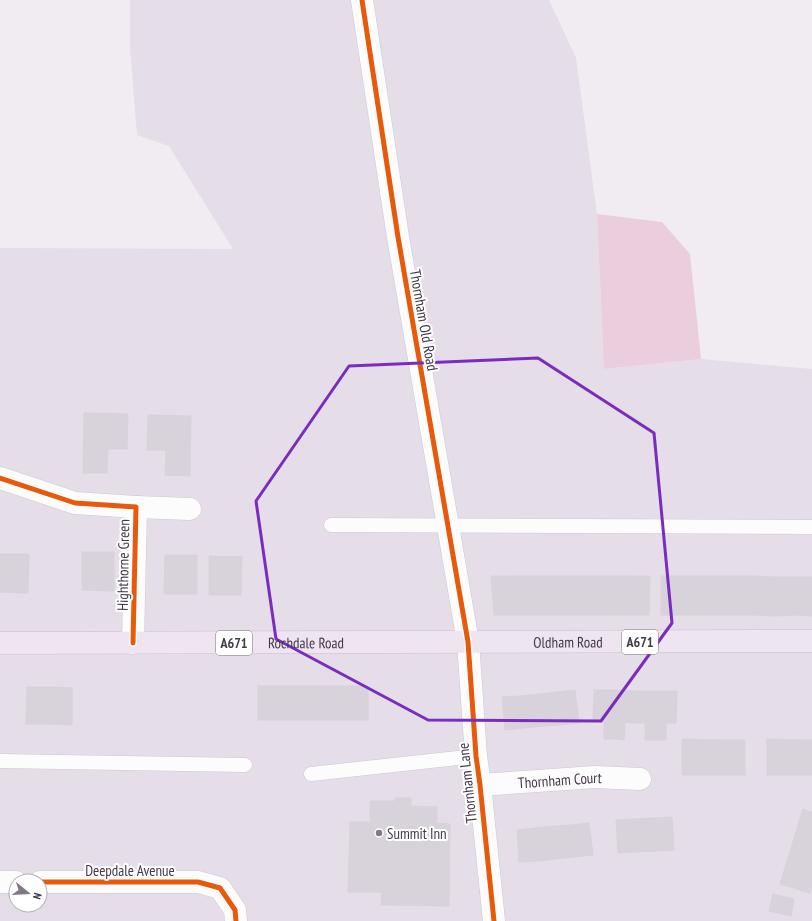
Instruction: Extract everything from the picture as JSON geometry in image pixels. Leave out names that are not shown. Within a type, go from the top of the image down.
[{"type":"main road","name":"Oldham Road","points":[[468,642],[812,641]]},
{"type":"main road","name":"Rochdale Road","points":[[0,643],[468,642]]},
{"type":"street","name":"Thornham Old Road","points":[[362,0],[398,237],[468,642]]},
{"type":"street","name":"Highthorne Green","points":[[0,478],[75,502],[136,507],[190,509]]},
{"type":"street","name":"Highthorne Green","points":[[134,643],[136,507]]},
{"type":"street","name":"Thornham Lane","points":[[468,642],[476,756],[494,921]]},
{"type":"street","name":"Thornham Court","points":[[480,785],[595,777],[640,779]]},
{"type":"street","name":"Deepdale Avenue","points":[[48,882],[198,882],[220,888],[235,910],[236,921]]},
{"type":"lane","points":[[331,525],[812,527]]},
{"type":"lane","points":[[311,774],[476,756]]},
{"type":"lane","points":[[0,761],[245,765]]},
{"type":"highlighted area","points":[[538,358],[654,433],[672,623],[601,721],[428,720],[276,639],[256,501],[349,366]]},
{"type":"shaded area","points":[[130,0],[549,0],[576,58],[597,214],[604,369],[701,359],[812,369],[812,921],[0,921],[0,248],[233,249],[169,146],[137,135],[130,48]]},
{"type":"shaded area","points":[[597,214],[662,222],[690,254],[701,359],[604,369]]},
{"type":"building","points":[[84,413],[128,414],[127,449],[108,449],[107,473],[83,473]]},
{"type":"building","points":[[148,415],[191,416],[190,476],[165,475],[166,450],[147,450]]},
{"type":"building","points":[[82,552],[114,552],[114,591],[82,590]]},
{"type":"building","points":[[0,554],[29,554],[28,593],[0,592]]},
{"type":"building","points":[[165,555],[197,555],[197,594],[164,594]]},
{"type":"building","points":[[209,556],[242,557],[241,595],[209,595]]},
{"type":"building","points":[[491,576],[514,576],[514,615],[494,615]]},
{"type":"building","points":[[514,576],[533,576],[533,615],[514,615]]},
{"type":"building","points":[[533,576],[552,576],[552,615],[533,615]]},
{"type":"building","points":[[552,576],[572,576],[572,615],[552,615]]},
{"type":"building","points":[[572,576],[592,576],[592,615],[572,615]]},
{"type":"building","points":[[592,576],[611,576],[611,615],[592,615]]},
{"type":"building","points":[[611,576],[630,576],[630,615],[611,615]]},
{"type":"building","points":[[630,576],[650,576],[649,615],[630,615]]},
{"type":"building","points":[[661,576],[680,576],[680,615],[661,615]]},
{"type":"building","points":[[680,576],[699,576],[699,615],[680,615]]},
{"type":"building","points":[[699,576],[718,576],[718,615],[699,615]]},
{"type":"building","points":[[718,576],[737,576],[737,615],[718,615]]},
{"type":"building","points":[[737,576],[756,576],[756,615],[737,615]]},
{"type":"building","points":[[756,576],[775,577],[775,616],[756,615]]},
{"type":"building","points":[[775,577],[794,577],[794,615],[775,616]]},
{"type":"building","points":[[794,577],[812,577],[812,616],[794,615]]},
{"type":"building","points":[[258,686],[276,686],[276,720],[258,720]]},
{"type":"building","points":[[276,686],[295,686],[295,720],[276,720]]},
{"type":"building","points":[[295,686],[313,686],[313,720],[295,720]]},
{"type":"building","points":[[313,686],[331,686],[331,720],[313,720]]},
{"type":"building","points":[[331,686],[349,686],[350,720],[331,720]]},
{"type":"building","points":[[349,686],[368,686],[368,720],[350,720]]},
{"type":"building","points":[[27,687],[50,687],[49,724],[26,724]]},
{"type":"building","points":[[50,687],[72,688],[72,725],[49,724]]},
{"type":"building","points":[[575,690],[579,723],[560,725],[557,692]]},
{"type":"building","points":[[594,690],[615,690],[614,739],[604,739],[604,722],[593,722]]},
{"type":"building","points":[[615,690],[635,691],[635,723],[625,722],[624,740],[614,739]]},
{"type":"building","points":[[635,691],[656,691],[656,740],[645,740],[645,723],[635,723]]},
{"type":"building","points":[[656,691],[677,691],[676,723],[666,723],[666,740],[656,740]]},
{"type":"building","points":[[557,692],[560,725],[542,726],[539,694]]},
{"type":"building","points":[[539,694],[542,726],[524,728],[520,696]]},
{"type":"building","points":[[520,696],[524,728],[505,730],[502,697]]},
{"type":"building","points":[[682,739],[720,740],[720,775],[682,775]]},
{"type":"building","points":[[767,739],[803,740],[803,775],[767,775]]},
{"type":"building","points":[[720,740],[745,740],[745,775],[720,775]]},
{"type":"building","points":[[803,740],[812,740],[812,775],[803,775]]},
{"type":"building","points":[[395,798],[411,798],[411,806],[437,807],[437,823],[450,824],[449,906],[381,905],[382,892],[348,892],[350,822],[370,822],[370,801],[395,801]]},
{"type":"building","points":[[803,809],[812,812],[812,854],[791,848]]},
{"type":"building","points":[[672,817],[674,850],[655,851],[654,818]]},
{"type":"building","points":[[654,818],[655,851],[637,852],[635,819]]},
{"type":"building","points":[[635,819],[637,852],[618,853],[616,820]]},
{"type":"building","points":[[589,823],[593,855],[574,857],[571,825]]},
{"type":"building","points":[[571,825],[574,857],[556,859],[553,826]]},
{"type":"building","points":[[553,826],[556,859],[538,861],[535,828]]},
{"type":"building","points":[[535,828],[538,861],[519,862],[517,830]]},
{"type":"building","points":[[791,848],[812,854],[812,885],[810,893],[780,884]]},
{"type":"building","points":[[773,894],[794,899],[791,916],[769,911]]},
{"type":"cycle path","points":[[362,0],[398,237],[468,642],[476,756],[494,921]]},
{"type":"cycle path","points":[[0,478],[75,503],[136,507],[133,643]]},
{"type":"cycle path","points":[[48,882],[198,882],[220,888],[235,910],[236,921]]},
{"type":"place","name":"Summit Inn","points":[[379,833]]}]
